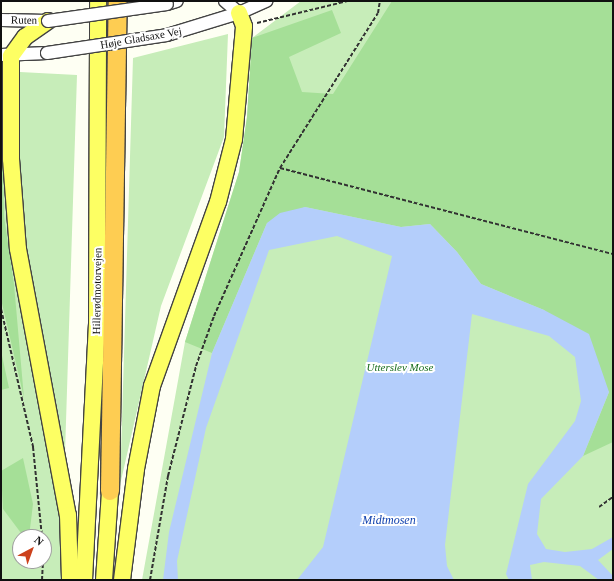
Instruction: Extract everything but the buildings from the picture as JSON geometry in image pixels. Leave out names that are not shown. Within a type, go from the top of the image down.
[{"type":"highway","name":"Hillerødmotorvejen","points":[[110,491],[118,1]]},
{"type":"main road","name":"Hillerødmotorvejen","points":[[84,580],[97,323],[98,1]]},
{"type":"main road","points":[[122,580],[136,469],[152,386],[218,202],[234,139],[244,26],[239,13]]},
{"type":"main road","points":[[48,21],[25,37],[6,55],[11,159],[18,249],[64,487],[68,516],[70,580]]},
{"type":"main road","name":"Hillerødmotorvejen","points":[[104,580],[110,491]]},
{"type":"street","points":[[225,1],[239,13]]},
{"type":"street","name":"Høje Gladsaxe Vej","points":[[6,55],[47,53],[167,35],[239,13],[266,1]]},
{"type":"street","points":[[48,21],[172,2]]},
{"type":"street","name":"Ruten","points":[[1,20],[48,21]]},
{"type":"path","points":[[150,580],[168,476],[196,366],[216,310],[280,168],[378,13],[380,1]]},
{"type":"path","points":[[280,168],[613,254]]},
{"type":"path","points":[[1,309],[33,447],[41,529]]},
{"type":"path","points":[[599,507],[613,497]]},
{"type":"path","points":[[42,580],[43,569]]},
{"type":"green space","name":"Utterslev Mose","points":[[301,1],[613,1],[613,580],[142,580],[185,342],[239,172],[247,117],[252,38]]},
{"type":"green space","points":[[392,1],[613,1],[613,442],[583,456],[609,392],[544,310],[481,284],[457,252],[430,224],[401,227],[305,207],[267,223],[212,353],[185,342],[239,172],[247,117],[252,38],[332,10],[341,33],[289,57],[302,92],[333,94]]},
{"type":"green space","points":[[228,34],[224,137],[161,306],[120,485],[133,58]]},
{"type":"green space","points":[[1,71],[77,75],[61,580],[1,580]]},
{"type":"green space","points":[[1,85],[4,216],[14,284],[24,398],[1,299]]},
{"type":"green space","points":[[1,351],[9,388],[1,390]]},
{"type":"green space","points":[[23,458],[33,504],[30,529],[18,529],[3,509],[1,471]]},
{"type":"water","name":"Midtmosen","points":[[305,207],[401,227],[430,224],[457,252],[481,284],[544,310],[589,334],[609,392],[583,456],[541,499],[537,534],[546,549],[565,552],[592,549],[613,537],[613,549],[598,560],[613,576],[613,580],[599,580],[580,566],[544,562],[530,565],[532,580],[509,580],[506,574],[528,484],[575,421],[581,401],[575,357],[549,336],[472,314],[445,545],[447,566],[454,580],[297,580],[323,547],[392,256],[337,236],[269,250],[206,428],[177,561],[178,580],[163,580],[169,532],[212,353],[267,223],[280,213]]}]
